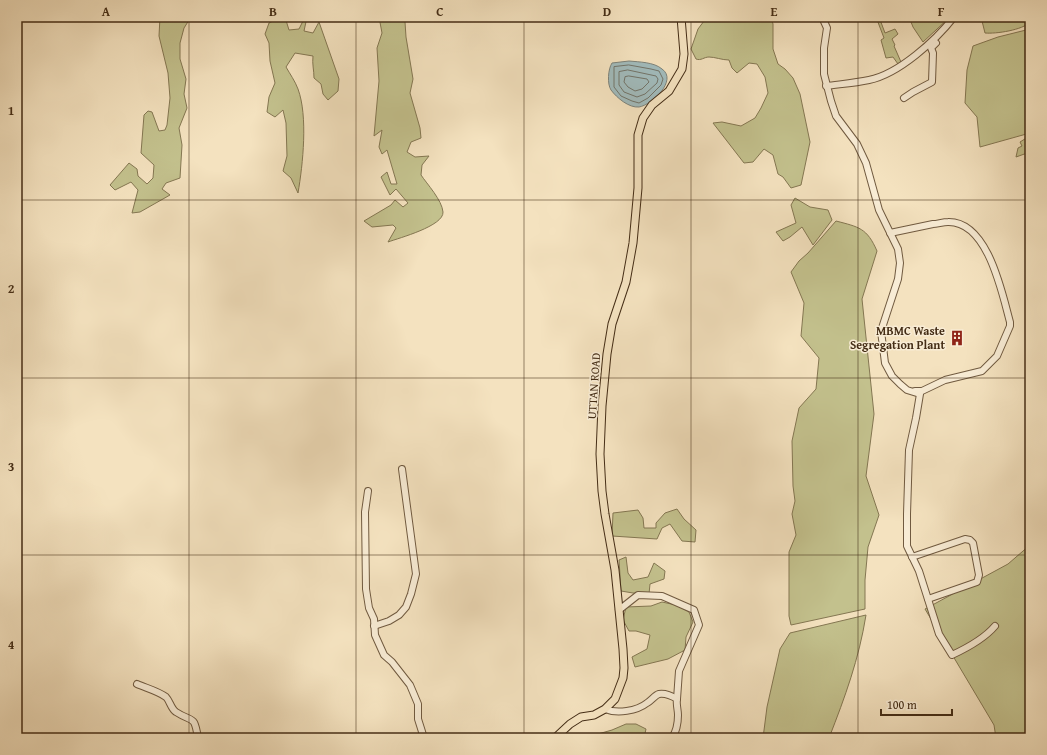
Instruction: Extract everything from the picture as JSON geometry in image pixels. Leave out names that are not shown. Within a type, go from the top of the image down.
[{"type":"main road","name":"UTTAN ROAD","points":[[605,709],[615,699],[623,678],[624,668],[616,570],[605,514],[601,462],[602,406],[607,354],[612,324],[626,282],[633,243],[638,188],[638,135],[643,118],[652,105],[669,91],[682,69],[684,54],[681,17]]},
{"type":"main road","points":[[555,738],[570,724],[582,717],[594,715],[605,709]]},
{"type":"street","points":[[822,17],[826,28],[824,63],[826,86],[836,116],[857,144],[866,163],[879,210],[898,249],[900,263],[898,279],[881,331],[885,363],[892,376],[907,390],[920,394],[909,450],[907,546],[919,571],[939,634],[952,655],[969,647],[991,632],[995,626]]},
{"type":"street","points":[[826,86],[869,80],[880,77],[893,70],[935,39],[954,17]]},
{"type":"street","points":[[904,98],[932,82],[934,53],[931,48],[936,44],[935,39]]},
{"type":"street","points":[[890,233],[948,222],[960,224],[970,230],[979,240],[991,259],[1010,322],[1010,326],[997,356],[982,371],[945,380],[922,391],[911,391]]},
{"type":"street","points":[[374,626],[389,621],[399,615],[406,607],[416,574],[402,469]]},
{"type":"street","points":[[368,491],[365,512],[366,589],[369,608],[374,619],[375,635],[384,655],[392,662],[410,685],[418,704],[418,719],[424,738]]},
{"type":"street","points":[[912,557],[965,539],[970,540],[973,543],[979,575],[977,582],[928,599]]},
{"type":"street","points":[[619,610],[638,595],[662,596],[694,610],[699,625],[679,671],[676,703],[678,716],[675,733],[672,738]]},
{"type":"street","points":[[137,684],[164,695],[175,711],[191,718],[195,724],[198,738]]},
{"type":"street","points":[[605,709],[615,712],[637,708],[660,694],[669,695],[677,699]]},
{"type":"shaded area","points":[[160,17],[191,17],[184,28],[180,43],[180,59],[186,79],[184,94],[187,108],[179,128],[182,145],[180,178],[166,183],[162,189],[170,195],[140,212],[132,213],[138,190],[131,182],[115,190],[110,185],[129,163],[137,169],[138,176],[147,184],[153,178],[154,165],[141,153],[144,115],[148,111],[152,112],[159,131],[165,130],[167,125],[170,98],[168,73],[159,36]]},
{"type":"shaded area","points":[[277,17],[285,17],[289,30],[299,29],[305,17],[307,17],[304,31],[313,33],[319,22],[339,79],[338,91],[328,100],[323,94],[321,84],[314,78],[313,56],[295,53],[286,67],[298,89],[303,113],[304,140],[298,193],[291,178],[283,171],[287,156],[286,123],[283,110],[275,117],[267,112],[269,97],[275,83],[270,61],[269,43],[265,34],[269,23],[277,19]]},
{"type":"shaded area","points":[[379,17],[409,17],[405,22],[413,79],[410,93],[420,128],[421,138],[411,142],[407,152],[415,157],[429,156],[422,165],[421,175],[440,202],[443,212],[441,217],[429,227],[388,242],[396,228],[393,225],[372,227],[364,221],[391,205],[395,200],[403,207],[408,203],[396,189],[390,195],[381,177],[387,172],[391,184],[397,184],[387,150],[382,154],[379,147],[382,130],[374,136],[379,81],[377,48],[382,33]]},
{"type":"shaded area","points":[[707,17],[771,17],[773,24],[773,49],[778,64],[793,78],[800,94],[810,142],[801,185],[791,188],[783,177],[778,174],[773,155],[764,149],[753,162],[744,163],[713,123],[722,122],[741,126],[755,118],[768,93],[765,77],[757,64],[749,63],[737,73],[732,68],[729,60],[714,57],[699,60],[696,59],[691,49],[698,29]]},
{"type":"shaded area","points":[[876,17],[879,17],[885,33],[895,29],[898,34],[892,39],[901,62],[898,64],[893,57],[886,58],[881,40],[884,38]]},
{"type":"shaded area","points":[[909,17],[950,17],[923,42],[913,27]]},
{"type":"shaded area","points":[[981,17],[1030,17],[1030,22],[1027,25],[1009,31],[985,33]]},
{"type":"shaded area","points":[[1030,29],[1030,133],[980,147],[977,117],[965,103],[967,70],[973,46],[998,37]]},
{"type":"shaded area","points":[[1030,137],[1030,152],[1016,157],[1018,148],[1022,146],[1020,142]]},
{"type":"shaded area","points":[[795,198],[810,207],[828,210],[832,220],[813,245],[802,227],[783,241],[776,232],[796,223],[791,205]]},
{"type":"shaded area","points":[[836,221],[856,227],[866,233],[870,237],[877,251],[862,299],[874,414],[866,476],[879,515],[868,547],[865,580],[865,609],[791,625],[789,616],[789,552],[796,535],[792,514],[795,501],[793,486],[792,441],[799,408],[816,389],[819,358],[801,336],[804,303],[791,272],[799,261]]},
{"type":"shaded area","points":[[677,509],[684,519],[696,530],[695,542],[682,541],[670,524],[662,528],[657,539],[612,536],[613,513],[638,510],[643,518],[644,528],[656,528],[656,523],[665,513]]},
{"type":"shaded area","points":[[1030,545],[1030,738],[996,738],[994,725],[925,609],[1008,564]]},
{"type":"shaded area","points":[[626,557],[628,573],[633,580],[648,577],[654,563],[665,571],[664,579],[650,584],[649,594],[621,591],[619,560]]},
{"type":"shaded area","points":[[662,602],[676,605],[689,612],[693,622],[686,637],[685,650],[668,659],[635,667],[632,657],[647,649],[650,635],[636,631],[629,631],[623,620],[626,607],[651,606]]},
{"type":"shaded area","points":[[866,615],[860,647],[851,678],[829,738],[763,738],[767,707],[780,649],[790,633]]},
{"type":"shaded area","points":[[626,724],[636,724],[646,729],[644,738],[596,738],[598,734]]},
{"type":"water","points":[[629,61],[655,65],[662,69],[666,74],[667,79],[661,91],[650,102],[639,107],[631,106],[616,96],[611,90],[609,84],[609,73],[612,63]]},
{"type":"place","name":"MBMC Waste Segregation Plant","points":[[957,338]]}]
